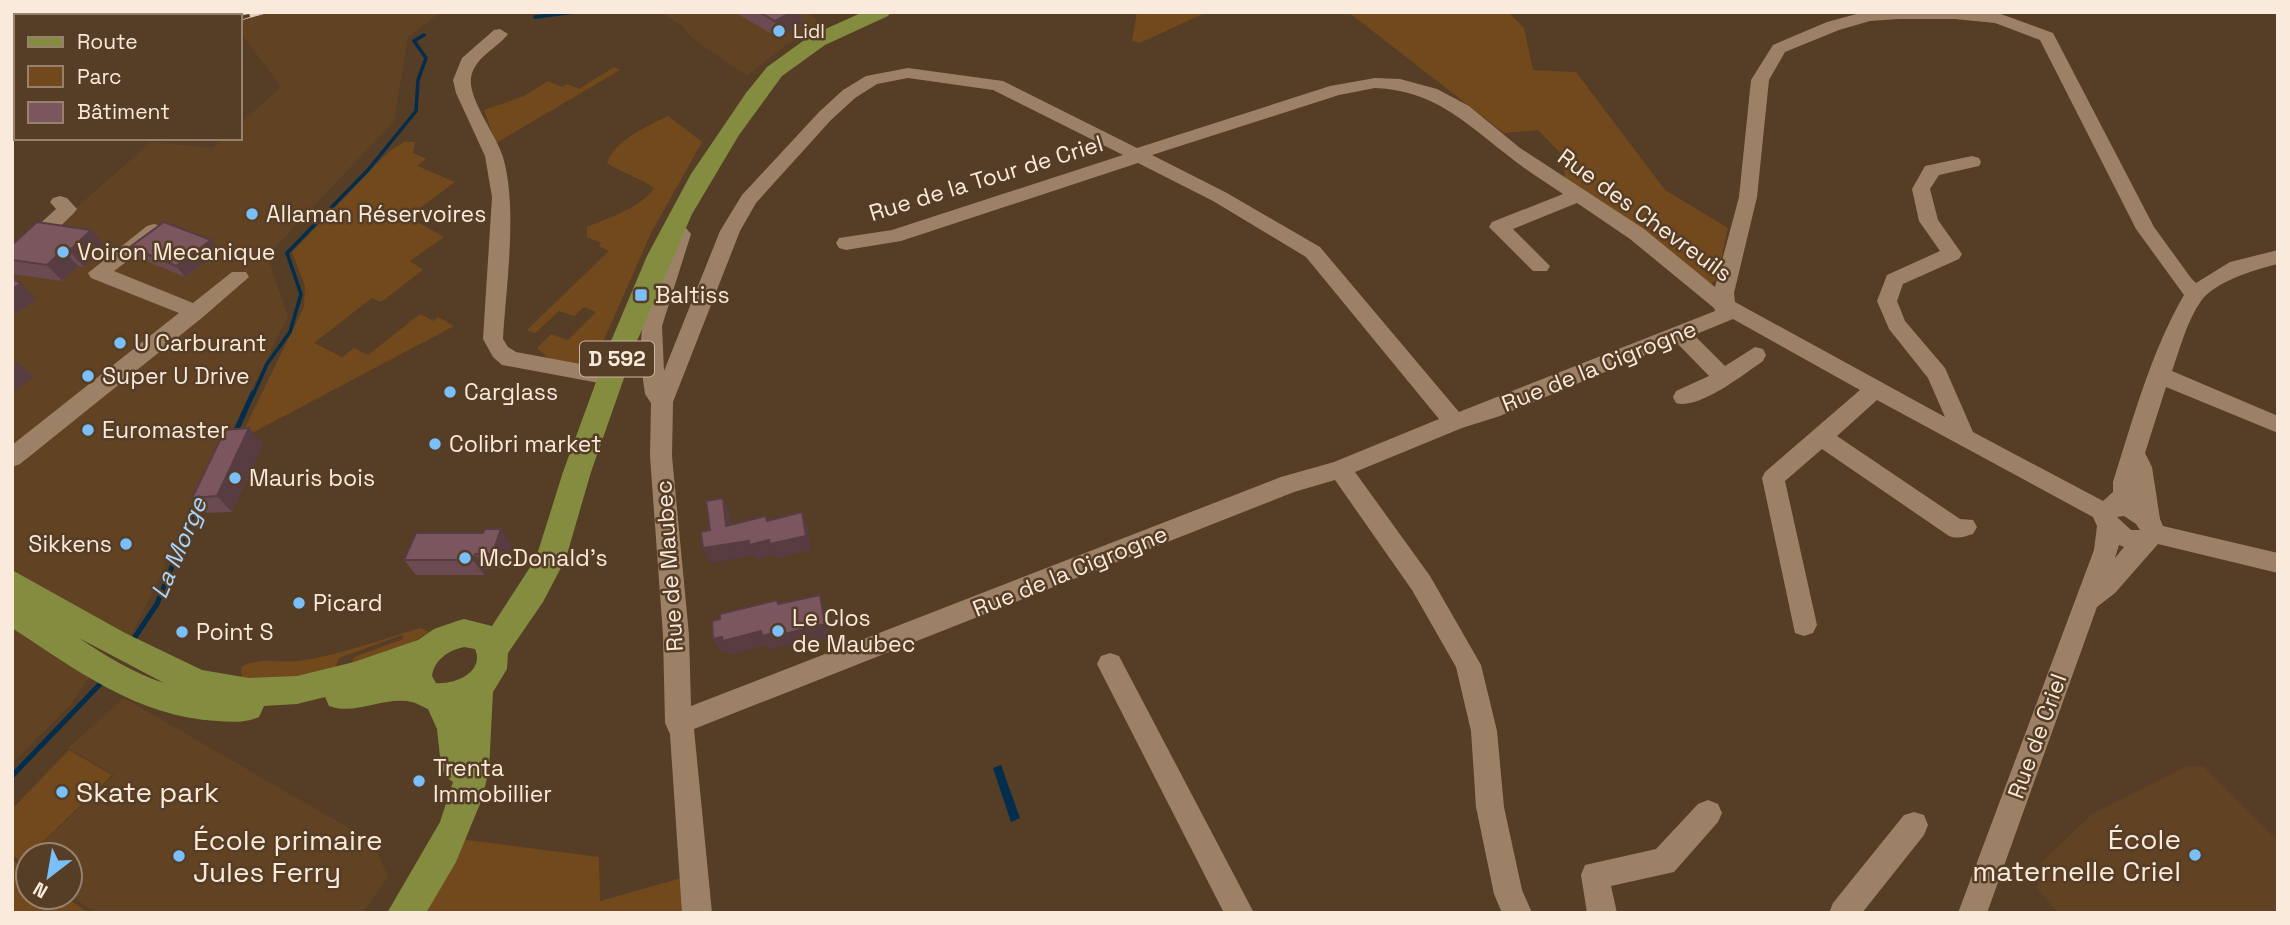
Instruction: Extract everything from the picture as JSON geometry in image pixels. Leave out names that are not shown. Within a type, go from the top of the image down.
[{"type":"main road","name":"D 592","points":[[494,648],[552,555],[569,495],[641,295],[737,97],[755,74],[797,43],[865,12]]},
{"type":"main road","name":"D 592","points":[[705,167],[767,79],[785,62],[834,32],[881,12]]},
{"type":"main road","points":[[12,583],[118,661],[149,692],[197,705],[255,708],[288,706],[383,688],[452,698],[479,685],[495,660],[494,648],[485,637],[464,633],[440,641],[427,651],[354,676],[309,687],[249,692],[198,684],[118,661],[12,611]]},
{"type":"main road","name":"D 592","points":[[464,633],[532,589]]},
{"type":"main road","points":[[385,913],[435,832],[458,774],[453,728],[416,677],[419,663],[427,651]]},
{"type":"main road","points":[[405,913],[450,839],[461,813],[470,781],[473,716],[479,685]]},
{"type":"street","points":[[128,14],[171,12]]},
{"type":"street","points":[[1726,306],[1724,293],[1748,197],[1760,80],[1779,49],[1833,26],[1869,16],[1955,14],[1998,18],[2047,37],[2146,229],[2183,283],[2195,293],[2237,267],[2278,257]]},
{"type":"street","points":[[499,34],[468,62],[462,80],[494,156],[501,197],[493,339],[500,352],[510,359],[610,377]]},
{"type":"street","name":"Rue de la Tour de Criel","points":[[662,402],[730,231],[750,199],[825,116],[849,94],[872,80],[908,73],[997,85],[1220,197],[1313,251],[1454,422]]},
{"type":"street","name":"Rue des Chevreuils","points":[[1138,155],[1336,90],[1375,83],[1400,84],[1431,93],[1463,110],[1514,152],[1637,234],[1726,306],[1960,436],[2109,515],[2131,508],[2149,531],[2278,563]]},
{"type":"street","name":"Rue de la Tour de Criel","points":[[846,243],[894,236],[1138,155]]},
{"type":"street","points":[[1960,436],[1962,431],[1937,374],[1896,324],[1887,301],[1894,280],[1952,254],[1929,221],[1921,189],[1932,170],[1972,162]]},
{"type":"street","points":[[1540,266],[1499,227],[1578,195]]},
{"type":"street","points":[[12,261],[67,209],[60,202]]},
{"type":"street","name":"Rue de Maubec","points":[[674,227],[681,234],[680,244],[662,290],[652,326],[651,358],[656,394],[662,402],[661,456],[676,635],[678,723],[683,734],[697,913]]},
{"type":"street","points":[[157,229],[98,273],[196,312]]},
{"type":"street","points":[[12,458],[239,277]]},
{"type":"street","name":"Rue de Criel","points":[[1972,913],[2106,550],[2109,515],[2125,496],[2125,482],[2148,405],[2182,316],[2195,293]]},
{"type":"street","name":"Rue de la Cigrogne","points":[[678,723],[1289,484],[1340,469],[1454,422],[1492,410],[1725,315],[1726,306]]},
{"type":"street","points":[[1679,332],[1724,378]]},
{"type":"street","points":[[1684,397],[1724,378],[1755,355]]},
{"type":"street","points":[[2160,375],[2278,425]]},
{"type":"street","points":[[1804,625],[1773,478],[1876,389]]},
{"type":"street","points":[[1822,437],[1957,529],[1965,527]]},
{"type":"street","name":"Rue de Criel","points":[[2088,600],[2106,586],[2149,531],[2141,467],[2135,455]]},
{"type":"street","points":[[1340,469],[1421,583],[1468,665],[1484,731],[1490,807],[1508,894],[1518,913]]},
{"type":"street","points":[[1110,664],[1240,913]]},
{"type":"street","points":[[1602,913],[1595,876],[1664,862],[1708,813]]},
{"type":"street","points":[[1843,913],[1914,825]]},
{"type":"shaded area","points":[[12,12],[444,12],[408,37],[394,121],[267,256],[288,316],[130,637],[12,580],[12,264],[151,142],[212,148],[222,140],[242,140],[242,122],[281,87],[242,35],[242,14],[14,14],[12,29]]},
{"type":"shaded area","points":[[661,12],[806,12],[823,25],[786,45],[747,76],[692,38],[682,26]]},
{"type":"shaded area","points":[[12,626],[92,673],[70,705],[12,764]]},
{"type":"shaded area","points":[[124,698],[373,842],[388,877],[363,913],[95,913],[84,905],[84,841],[45,841],[114,775],[68,748]]},
{"type":"shaded area","points":[[2187,766],[2204,767],[2278,841],[2278,913],[2058,913],[2037,888],[2042,862],[2092,814]]},
{"type":"green space","points":[[1137,12],[1207,12],[1140,43],[1132,41]]},
{"type":"green space","points":[[1348,12],[1508,12],[1524,28],[1533,70],[1576,72],[1665,190],[1728,228],[1717,279],[1711,284],[1565,180],[1563,156],[1538,130],[1504,133]]},
{"type":"green space","points":[[614,67],[620,70],[496,143],[484,110],[524,96],[548,81],[562,87],[567,84],[579,89]]},
{"type":"green space","points":[[668,116],[702,142],[651,233],[592,367],[550,360],[537,348],[551,334],[568,340],[596,312],[584,307],[574,316],[559,311],[535,333],[527,330],[609,251],[599,246],[601,243],[587,237],[587,227],[642,201],[654,188],[607,163],[624,141]]},
{"type":"green space","points":[[404,142],[415,142],[413,153],[426,159],[417,166],[455,182],[408,217],[444,237],[410,261],[423,270],[381,302],[372,298],[314,343],[342,357],[354,348],[368,355],[420,314],[434,321],[438,317],[454,326],[239,440],[304,307],[305,286],[292,252],[388,152]]},
{"type":"green space","points":[[420,628],[429,632],[410,644],[350,666],[354,657],[403,639],[402,635],[339,658],[335,669],[280,681],[242,680],[241,667],[248,664],[314,658]]},
{"type":"green space","name":"Skate park","points":[[69,750],[112,775],[44,841],[14,841],[14,856],[12,809]]},
{"type":"green space","points":[[459,839],[599,857],[600,901],[692,875],[684,913],[413,913]]},
{"type":"green space","points":[[12,860],[14,911],[84,910],[88,913],[12,913]]},
{"type":"water","points":[[1001,765],[1020,818],[1011,822],[993,768]]},
{"type":"building","points":[[759,12],[791,12],[775,21]]},
{"type":"building","points":[[37,222],[91,230],[69,251],[63,250],[47,265],[12,260],[12,245]]},
{"type":"building","points":[[164,222],[211,240],[176,266],[130,247]]},
{"type":"building","points":[[12,279],[21,283],[12,289]]},
{"type":"building","points":[[249,428],[217,496],[192,498],[225,430]]},
{"type":"building","points":[[723,498],[726,526],[766,516],[767,521],[802,512],[806,536],[770,544],[769,540],[749,545],[749,541],[703,548],[701,532],[710,530],[706,501]]},
{"type":"building","points":[[485,529],[501,529],[492,554],[475,554],[473,560],[404,560],[416,533],[483,533]]},
{"type":"building","points":[[820,595],[825,624],[784,634],[783,630],[762,636],[761,631],[723,641],[722,637],[713,639],[712,621],[720,619],[720,614],[777,600],[778,604]]},
{"type":"waterway","name":"La Morge","points":[[535,17],[575,12]]},
{"type":"waterway","name":"La Morge","points":[[253,395],[267,364],[290,332],[301,294],[287,253],[368,170],[416,111],[418,80],[426,58],[414,41],[424,35]]},
{"type":"waterway","name":"La Morge","points":[[235,433],[253,393]]},
{"type":"waterway","name":"La Morge","points":[[131,643],[157,604],[199,499]]},
{"type":"waterway","name":"La Morge","points":[[12,776],[103,681]]},
{"type":"railway","points":[[242,17],[262,12]]},
{"type":"place","name":"Lidl","points":[[779,31]]},
{"type":"place","name":"Allaman Réservoires","points":[[252,214]]},
{"type":"place","name":"Voiron Mecanique","points":[[63,252]]},
{"type":"place","name":"Baltiss","points":[[641,295]]},
{"type":"place","name":"U Carburant","points":[[120,343]]},
{"type":"place","name":"Super U Drive","points":[[88,376]]},
{"type":"place","name":"Carglass","points":[[450,392]]},
{"type":"place","name":"Euromaster","points":[[88,430]]},
{"type":"place","name":"Colibri market","points":[[435,444]]},
{"type":"place","name":"Mauris bois","points":[[235,478]]},
{"type":"place","name":"Sikkens","points":[[126,544]]},
{"type":"place","name":"McDonald's","points":[[465,558]]},
{"type":"place","name":"Picard","points":[[299,603]]},
{"type":"place","name":"Le Clos de Maubec","points":[[778,631]]},
{"type":"place","name":"Point S","points":[[182,632]]},
{"type":"place","name":"Trenta Immobillier","points":[[419,781]]},
{"type":"place","name":"Skate park","points":[[62,792]]},
{"type":"place","name":"École maternelle Criel","points":[[2195,855]]},
{"type":"place","name":"École primaire Jules Ferry","points":[[179,856]]}]
